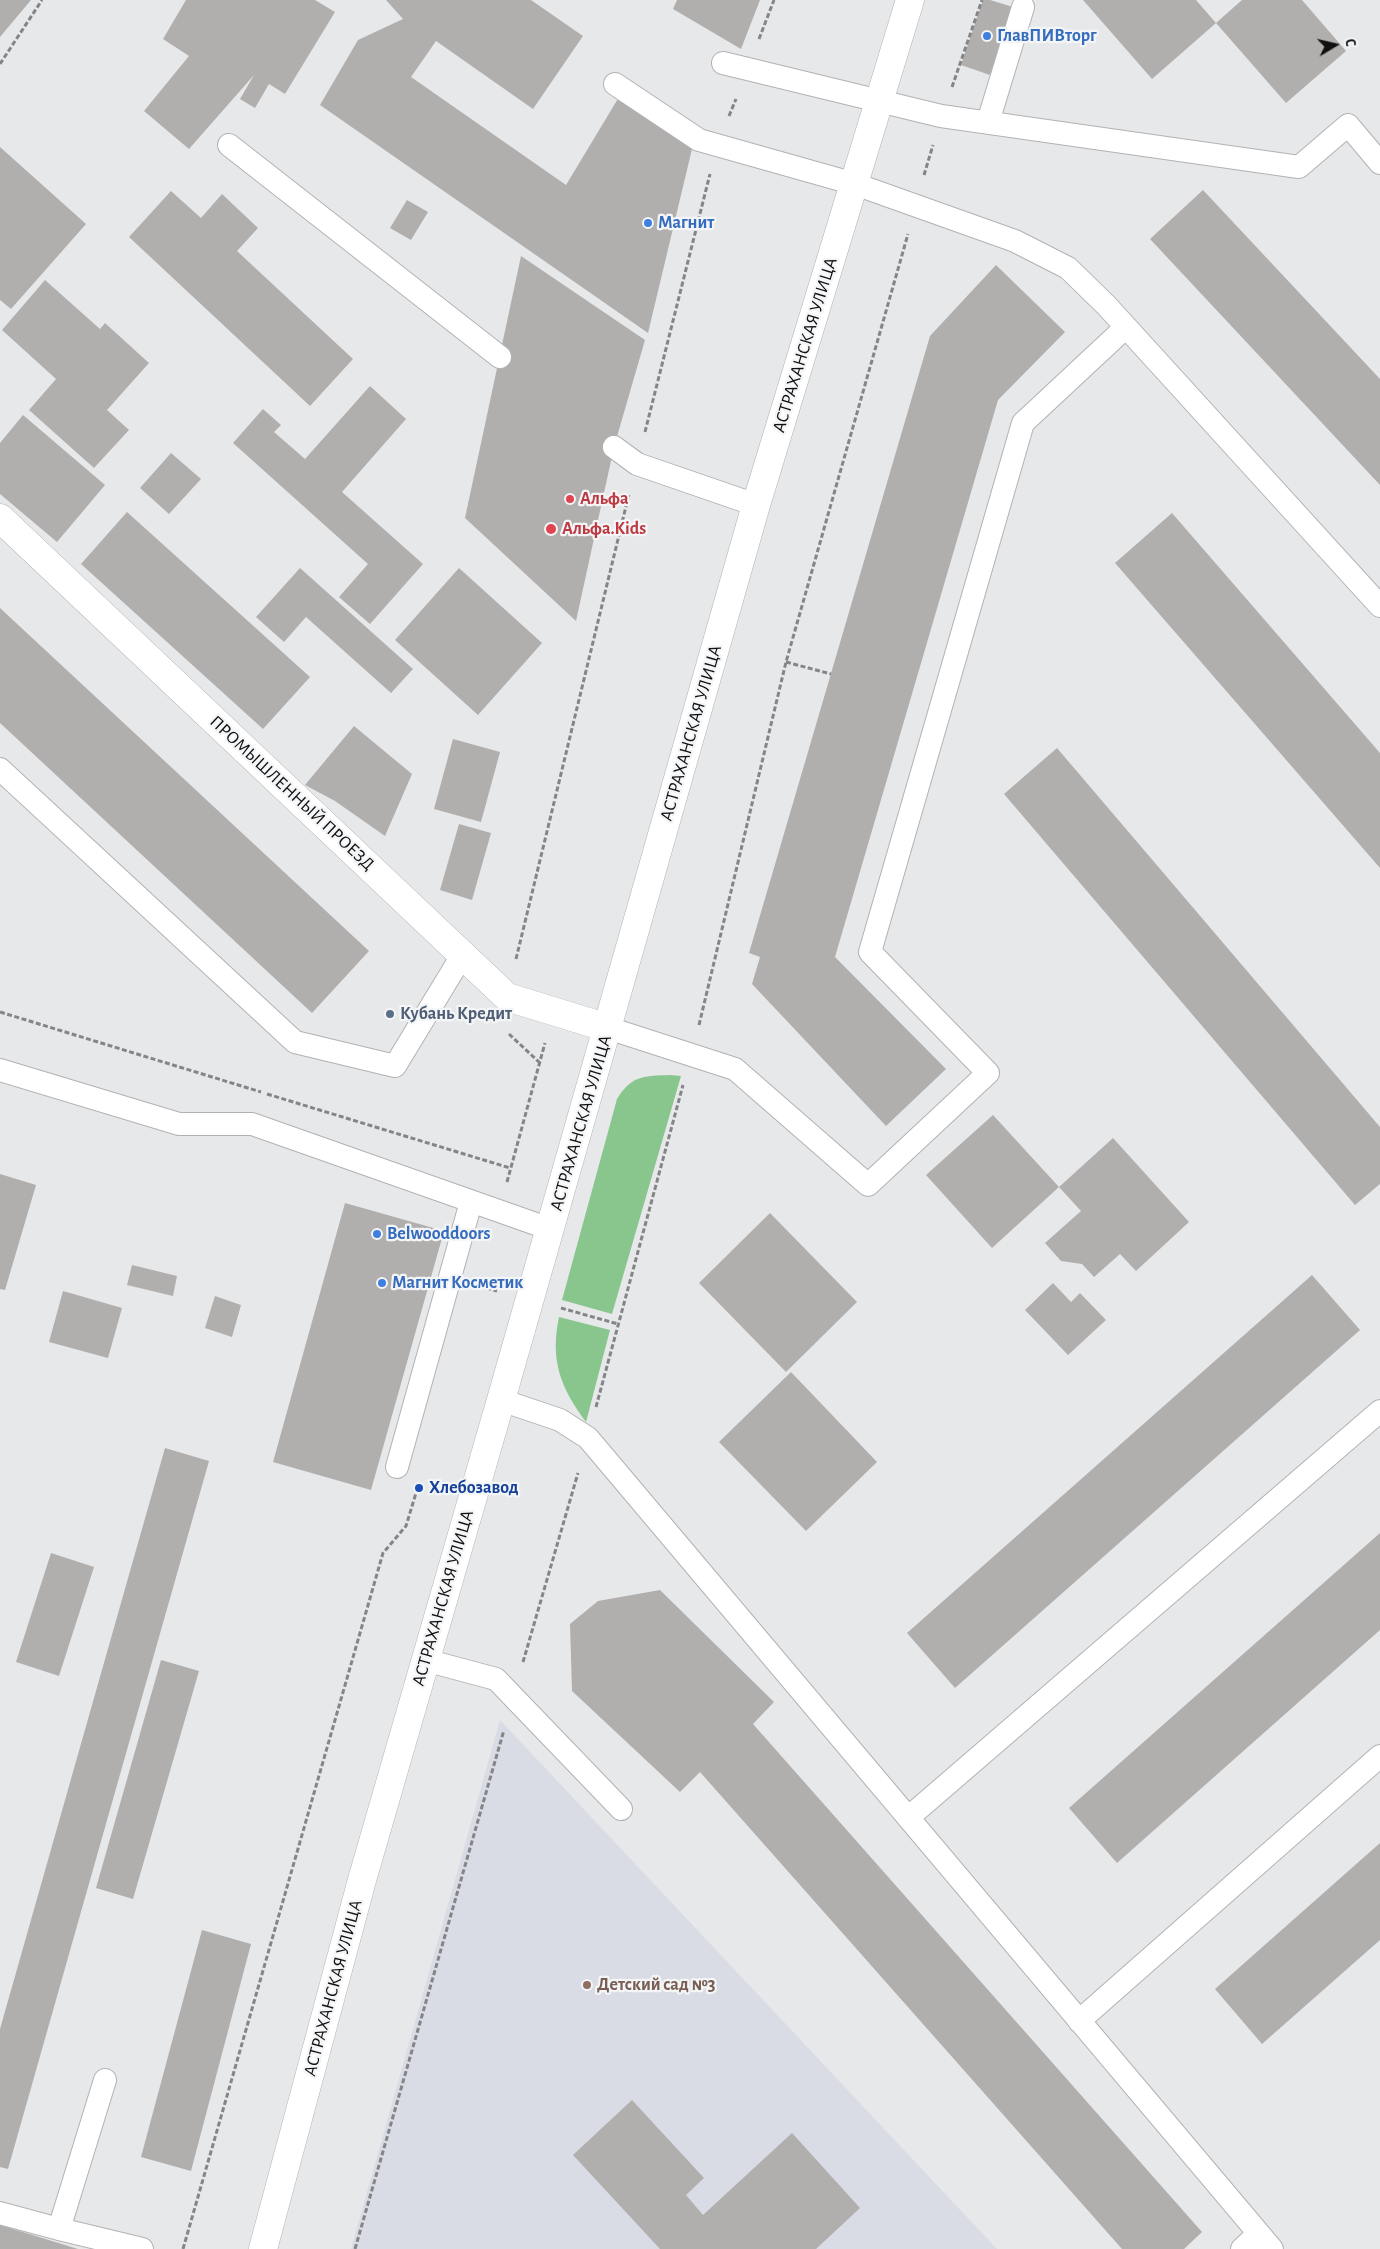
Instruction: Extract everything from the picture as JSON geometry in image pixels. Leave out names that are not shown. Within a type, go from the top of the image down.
[{"type":"street","name":"АСТРАХАНСКАЯ УЛИЦА","points":[[263,2249],[359,1890],[608,1028],[756,505],[910,0]]},
{"type":"street","name":"ПРОМЫШЛЕННЫЙ ПРОЕЗД","points":[[0,518],[463,954],[506,997],[608,1028]]},
{"type":"lane","points":[[988,122],[1023,7]]},
{"type":"lane","points":[[723,63],[941,116],[1299,167],[1348,125],[1380,164]]},
{"type":"lane","points":[[615,84],[699,140],[854,184],[916,205],[1015,241],[1068,268],[1126,327],[1380,606]]},
{"type":"lane","points":[[229,145],[500,357]]},
{"type":"lane","points":[[608,1028],[735,1069],[868,1185],[988,1073],[870,952],[1022,423],[1126,327]]},
{"type":"lane","points":[[614,447],[636,464],[756,505]]},
{"type":"lane","points":[[0,769],[295,1042],[395,1066],[463,954]]},
{"type":"lane","points":[[0,1070],[180,1124],[252,1124],[550,1229]]},
{"type":"lane","points":[[397,1467],[471,1202]]},
{"type":"lane","points":[[501,1400],[560,1420],[588,1438],[910,1817],[1080,2021],[1257,2244]]},
{"type":"lane","points":[[910,1817],[1380,1411]]},
{"type":"lane","points":[[425,1660],[496,1679],[621,1809]]},
{"type":"lane","points":[[1080,2021],[1380,1756]]},
{"type":"lane","points":[[60,2229],[104,2080]]},
{"type":"lane","points":[[0,2213],[142,2249]]},
{"type":"path","points":[[0,64],[42,0]]},
{"type":"path","points":[[506,997],[636,464],[717,146],[774,0]]},
{"type":"path","points":[[355,2249],[588,1438],[691,1056],[786,662],[941,116],[982,0]]},
{"type":"path","points":[[786,662],[831,674]]},
{"type":"path","points":[[498,1212],[554,1011]]},
{"type":"path","points":[[0,1012],[510,1168]]},
{"type":"path","points":[[476,1294],[481,1276]]},
{"type":"path","points":[[183,2249],[383,1553],[406,1526],[418,1488]]},
{"type":"shaded area","name":"Детский сад №3","points":[[500,1720],[997,2249],[351,2249]]},
{"type":"green space","points":[[670,1075],[681,1076],[612,1314],[562,1300],[617,1099],[628,1085],[639,1078]]},
{"type":"green space","points":[[559,1317],[610,1330],[586,1422],[570,1397],[559,1372],[556,1347]]},
{"type":"building","points":[[0,0],[31,0],[0,37]]},
{"type":"building","points":[[186,0],[315,0],[335,12],[285,94],[269,84],[255,108],[240,99],[254,75],[189,149],[144,111],[189,56],[163,39]]},
{"type":"building","points":[[386,0],[531,0],[583,36],[533,109],[436,41],[411,77],[566,185],[619,97],[692,149],[648,333],[320,105],[358,40],[403,19]]},
{"type":"building","points":[[677,0],[760,0],[741,49],[673,9]]},
{"type":"building","name":"ГлавПИВторг","points":[[983,0],[990,0],[1013,7],[990,75],[961,65]]},
{"type":"building","points":[[1083,0],[1196,0],[1216,23],[1152,79]]},
{"type":"building","points":[[1242,0],[1302,0],[1346,51],[1286,103],[1216,23]]},
{"type":"building","points":[[0,147],[86,224],[11,309],[0,300]]},
{"type":"building","points":[[1203,190],[1380,379],[1380,485],[1150,239]]},
{"type":"building","points":[[171,191],[201,218],[222,194],[258,228],[237,251],[353,359],[310,406],[129,237]]},
{"type":"building","points":[[407,200],[428,212],[411,240],[390,228]]},
{"type":"building","points":[[521,256],[645,340],[614,447],[576,621],[465,518]]},
{"type":"building","points":[[996,265],[1065,332],[998,400],[835,957],[946,1069],[886,1126],[752,984],[760,957],[749,953],[930,336]]},
{"type":"building","points":[[45,280],[100,329],[105,323],[149,363],[107,410],[129,430],[94,468],[29,410],[56,379],[2,330]]},
{"type":"building","points":[[370,386],[406,419],[342,492],[423,564],[370,624],[339,597],[368,564],[233,443],[263,409],[281,425],[274,432],[305,459]]},
{"type":"building","points":[[23,415],[105,485],[57,542],[0,494],[0,443]]},
{"type":"building","points":[[171,453],[201,479],[169,514],[140,488]]},
{"type":"building","points":[[127,512],[310,677],[263,729],[81,564]]},
{"type":"building","points":[[1172,513],[1380,753],[1380,868],[1115,563]]},
{"type":"building","points":[[300,568],[413,669],[391,693],[306,617],[284,642],[256,617]]},
{"type":"building","points":[[459,568],[542,643],[478,715],[395,640]]},
{"type":"building","points":[[0,608],[369,951],[312,1013],[0,723]]},
{"type":"building","points":[[354,726],[412,774],[385,836],[335,801],[305,785]]},
{"type":"building","points":[[453,739],[500,752],[481,822],[434,809]]},
{"type":"building","points":[[1057,748],[1380,1127],[1380,1184],[1355,1205],[1004,794]]},
{"type":"building","points":[[459,824],[491,833],[472,900],[440,890]]},
{"type":"building","points":[[993,1115],[1059,1187],[992,1248],[926,1175]]},
{"type":"building","points":[[1113,1138],[1189,1222],[1136,1271],[1120,1254],[1094,1277],[1082,1264],[1061,1261],[1045,1243],[1081,1211],[1059,1187]]},
{"type":"building","points":[[0,1174],[36,1185],[5,1290],[0,1289]]},
{"type":"building","points":[[345,1203],[444,1231],[371,1490],[273,1462]]},
{"type":"building","points":[[770,1213],[857,1302],[786,1372],[699,1283]]},
{"type":"building","points":[[132,1265],[177,1276],[173,1296],[127,1285]]},
{"type":"building","points":[[1312,1275],[1360,1330],[955,1688],[907,1633]]},
{"type":"building","points":[[1053,1283],[1071,1302],[1080,1293],[1106,1320],[1068,1355],[1025,1310]]},
{"type":"building","points":[[63,1291],[122,1308],[108,1358],[49,1342]]},
{"type":"building","points":[[215,1296],[241,1305],[232,1337],[205,1328]]},
{"type":"building","points":[[791,1372],[877,1462],[806,1531],[719,1442]]},
{"type":"building","points":[[165,1448],[209,1461],[8,2169],[0,2167],[0,2029]]},
{"type":"building","points":[[1380,1533],[1380,1630],[1117,1863],[1069,1808]]},
{"type":"building","points":[[51,1553],[94,1567],[59,1676],[16,1662]]},
{"type":"building","points":[[660,1590],[774,1702],[753,1724],[1202,2232],[1184,2249],[1122,2249],[700,1772],[680,1792],[572,1691],[570,1624],[598,1601]]},
{"type":"building","points":[[161,1660],[199,1671],[133,1899],[96,1888]]},
{"type":"building","points":[[1380,1843],[1380,1940],[1262,2044],[1215,1989]]},
{"type":"building","points":[[202,1930],[251,1944],[191,2171],[141,2157]]},
{"type":"building","points":[[632,2100],[704,2178],[686,2195],[703,2215],[792,2133],[860,2208],[816,2249],[660,2249],[573,2155]]},
{"type":"building","points":[[0,2225],[78,2249],[0,2249]]},
{"type":"place","name":"ГлавПИВторг","points":[[987,36]]},
{"type":"place","name":"Магнит","points":[[648,223]]},
{"type":"place","name":"Альфа","points":[[570,499]]},
{"type":"place","name":"Альфа.Kids","points":[[551,529]]},
{"type":"place","name":"Кубань Кредит","points":[[390,1014]]},
{"type":"place","name":"Belwooddoors","points":[[377,1234]]},
{"type":"place","name":"Магнит Косметик","points":[[382,1283]]},
{"type":"place","name":"Хлебозавод","points":[[419,1488]]},
{"type":"place","name":"Детский сад №3","points":[[587,1985]]}]
